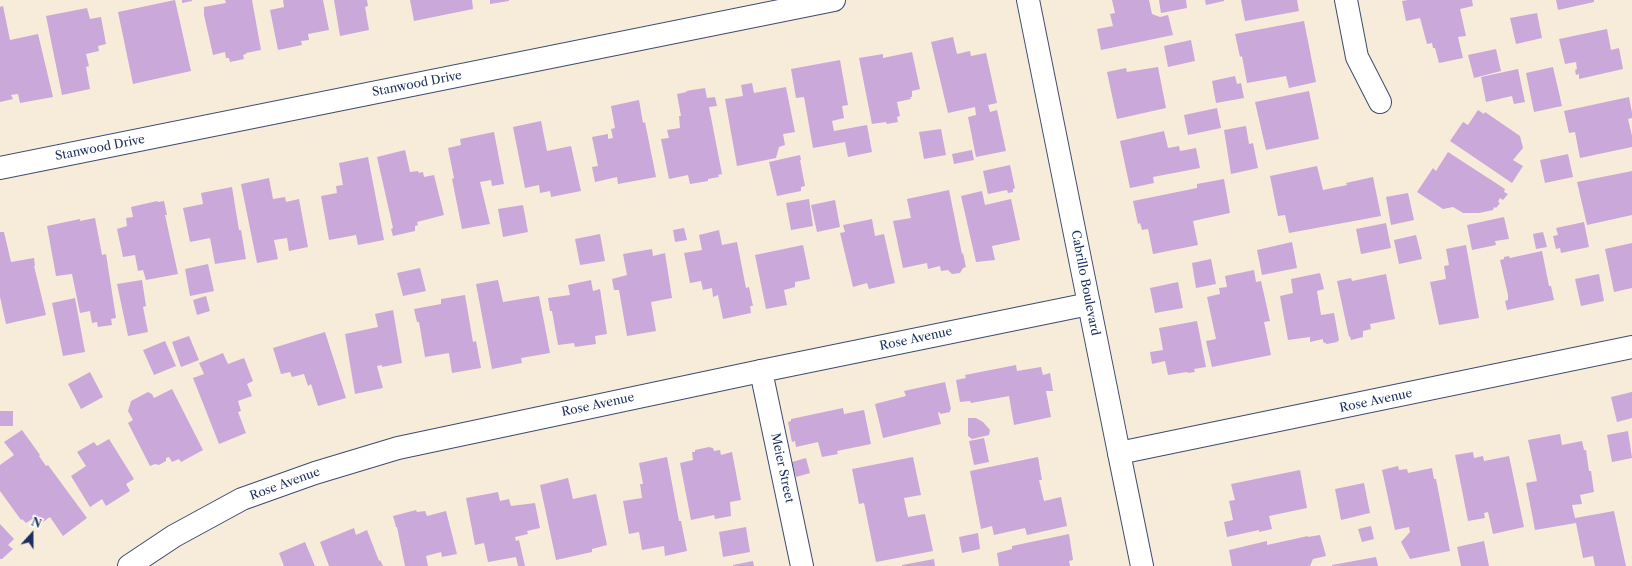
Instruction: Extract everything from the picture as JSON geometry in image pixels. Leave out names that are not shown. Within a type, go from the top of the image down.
[{"type":"street","name":"Stanwood Drive","points":[[0,168],[834,0]]},
{"type":"street","name":"Cabrillo Boulevard","points":[[1028,0],[1142,566]]},
{"type":"street","points":[[1346,0],[1357,57],[1380,102]]},
{"type":"street","name":"Rose Avenue","points":[[129,566],[174,536],[242,500],[315,473],[398,448],[761,370],[1089,304]]},
{"type":"street","name":"Rose Avenue","points":[[1119,453],[1632,347]]},
{"type":"street","name":"Meier Street","points":[[761,370],[802,566]]},
{"type":"building","points":[[175,0],[191,71],[133,84],[118,12]]},
{"type":"building","points":[[182,0],[192,0],[192,1],[182,3]]},
{"type":"building","points":[[225,0],[252,0],[261,50],[246,53],[243,55],[244,59],[230,62],[229,58],[226,58],[225,52],[213,55],[204,15],[204,7],[226,3]]},
{"type":"building","points":[[283,0],[323,0],[329,30],[308,34],[309,40],[301,41],[302,45],[278,50],[270,10],[284,7]]},
{"type":"building","points":[[334,0],[367,0],[368,6],[365,7],[369,30],[340,36]]},
{"type":"building","points":[[410,0],[472,0],[473,9],[414,21]]},
{"type":"building","points":[[490,0],[509,0],[509,1],[490,4]]},
{"type":"building","points":[[1112,0],[1149,0],[1152,14],[1160,17],[1168,15],[1173,35],[1101,50],[1097,29],[1113,26],[1110,14],[1115,13]]},
{"type":"building","points":[[1159,0],[1186,0],[1187,8],[1161,13]]},
{"type":"building","points":[[1205,0],[1224,0],[1224,1],[1206,5]]},
{"type":"building","points":[[1241,0],[1297,0],[1299,11],[1245,21]]},
{"type":"building","points":[[1472,0],[1473,6],[1460,9],[1466,36],[1458,37],[1463,58],[1439,63],[1432,43],[1427,44],[1420,18],[1406,21],[1402,1]]},
{"type":"building","points":[[1556,0],[1594,0],[1594,2],[1558,10]]},
{"type":"building","points":[[3,6],[10,40],[38,34],[53,97],[20,103],[18,94],[11,95],[13,99],[0,102],[0,7]]},
{"type":"building","points":[[87,8],[90,19],[101,17],[106,44],[98,46],[99,51],[86,54],[89,66],[86,67],[90,89],[62,95],[46,16]]},
{"type":"building","points":[[1537,13],[1542,38],[1516,44],[1510,18]]},
{"type":"building","points":[[1304,21],[1316,82],[1289,88],[1286,76],[1247,83],[1242,56],[1240,57],[1235,34]]},
{"type":"building","points":[[1607,29],[1611,50],[1619,48],[1623,69],[1579,79],[1579,74],[1576,75],[1575,70],[1577,69],[1576,62],[1565,64],[1559,39]]},
{"type":"building","points":[[953,37],[957,54],[970,51],[971,56],[986,53],[997,103],[988,105],[990,112],[997,110],[1006,151],[976,157],[968,117],[976,115],[975,107],[948,113],[931,42]]},
{"type":"building","points":[[1191,40],[1195,61],[1168,67],[1164,46]]},
{"type":"building","points":[[1496,49],[1501,71],[1474,78],[1468,55]]},
{"type":"building","points":[[912,52],[920,89],[912,91],[912,97],[910,97],[911,99],[897,102],[900,116],[897,117],[898,122],[872,124],[859,58],[883,54],[883,58]]},
{"type":"building","points":[[840,60],[848,105],[842,106],[844,118],[832,121],[834,131],[867,125],[872,152],[848,157],[845,142],[813,148],[804,97],[796,98],[791,69]]},
{"type":"building","points":[[1158,67],[1166,108],[1117,119],[1107,72],[1126,68],[1127,72]]},
{"type":"building","points":[[1553,67],[1562,106],[1534,112],[1526,73]]},
{"type":"building","points":[[1518,69],[1525,102],[1514,104],[1512,96],[1486,102],[1481,77]]},
{"type":"building","points":[[1235,76],[1237,84],[1241,83],[1244,98],[1216,103],[1212,81]]},
{"type":"building","points":[[752,83],[754,93],[786,87],[795,132],[783,134],[785,145],[779,147],[776,158],[737,166],[725,99],[743,96],[741,85]]},
{"type":"building","points":[[705,88],[707,98],[715,97],[717,106],[709,107],[722,174],[718,175],[719,177],[708,179],[708,181],[690,184],[688,175],[669,179],[661,139],[669,138],[667,130],[680,128],[679,116],[681,116],[677,94]]},
{"type":"building","points":[[1309,91],[1319,139],[1266,150],[1255,102]]},
{"type":"building","points":[[1629,97],[1632,118],[1628,119],[1632,136],[1632,147],[1580,158],[1575,132],[1569,133],[1564,111]]},
{"type":"building","points":[[639,100],[656,177],[618,184],[617,177],[595,182],[592,167],[598,166],[592,137],[608,134],[608,139],[613,138],[611,129],[615,128],[611,106]]},
{"type":"building","points":[[1217,108],[1221,128],[1188,135],[1184,115]]},
{"type":"building","points":[[1478,110],[1484,114],[1485,112],[1520,136],[1523,148],[1513,160],[1523,166],[1512,183],[1450,141],[1463,122],[1468,125]]},
{"type":"building","points":[[541,121],[547,151],[571,146],[581,191],[551,197],[550,191],[540,193],[539,185],[525,188],[513,127]]},
{"type":"building","points":[[1246,126],[1249,144],[1253,143],[1258,168],[1231,174],[1224,130]]},
{"type":"building","points":[[941,129],[946,155],[924,159],[919,132]]},
{"type":"building","points":[[1164,131],[1168,148],[1179,146],[1180,151],[1196,148],[1200,168],[1153,177],[1154,183],[1130,188],[1120,141]]},
{"type":"building","points":[[494,132],[504,184],[492,186],[491,180],[480,182],[490,224],[462,229],[452,179],[454,178],[448,148],[461,145],[460,139]]},
{"type":"building","points":[[405,150],[410,172],[423,172],[424,177],[434,175],[444,215],[417,222],[418,225],[415,226],[415,231],[393,236],[391,229],[393,228],[377,157]]},
{"type":"building","points":[[972,150],[974,160],[954,164],[952,154]]},
{"type":"building","points":[[1448,152],[1505,189],[1504,192],[1508,194],[1503,200],[1500,198],[1498,202],[1500,203],[1496,208],[1494,207],[1493,210],[1479,213],[1463,213],[1453,207],[1443,209],[1417,192],[1433,168],[1436,171]]},
{"type":"building","points":[[1568,154],[1573,177],[1545,183],[1540,160]]},
{"type":"building","points":[[800,155],[805,186],[801,187],[801,191],[777,196],[769,162]]},
{"type":"building","points":[[368,157],[384,240],[358,245],[356,235],[329,240],[321,196],[337,193],[336,186],[343,185],[339,163]]},
{"type":"building","points":[[1010,165],[1015,188],[1013,189],[1013,192],[1008,193],[1007,190],[988,194],[983,171]]},
{"type":"building","points":[[1317,166],[1323,190],[1347,185],[1346,183],[1373,177],[1381,216],[1289,233],[1285,215],[1278,216],[1270,176]]},
{"type":"building","points":[[1632,171],[1632,215],[1587,225],[1577,182]]},
{"type":"building","points":[[269,178],[273,199],[285,197],[286,202],[299,199],[308,247],[289,251],[287,238],[274,240],[278,259],[257,263],[241,184]]},
{"type":"building","points":[[1224,179],[1230,213],[1193,221],[1198,245],[1153,254],[1148,229],[1142,230],[1140,223],[1138,224],[1133,201],[1197,188],[1197,184]]},
{"type":"building","points":[[232,187],[239,230],[241,230],[246,259],[215,264],[210,238],[190,242],[183,208],[203,204],[201,193]]},
{"type":"building","points":[[949,190],[966,267],[963,268],[960,273],[952,274],[948,270],[941,271],[940,266],[928,269],[927,263],[903,268],[893,221],[911,218],[907,199]]},
{"type":"building","points":[[982,191],[985,205],[1011,199],[1020,240],[992,246],[995,260],[976,262],[961,196]]},
{"type":"building","points":[[1408,193],[1414,220],[1391,225],[1386,197]]},
{"type":"building","points":[[809,199],[813,226],[791,230],[786,203]]},
{"type":"building","points":[[835,200],[840,227],[817,232],[811,205]]},
{"type":"building","points":[[157,201],[164,201],[167,215],[165,215],[178,274],[146,280],[143,270],[138,271],[135,255],[123,257],[117,229],[127,226],[126,218],[133,217],[131,207]]},
{"type":"building","points":[[523,205],[528,232],[503,237],[498,209]]},
{"type":"building","points":[[1504,217],[1509,239],[1495,241],[1496,245],[1472,250],[1467,225]]},
{"type":"building","points":[[95,218],[102,255],[106,254],[116,318],[111,319],[112,325],[98,327],[97,322],[92,323],[90,311],[80,313],[72,274],[56,276],[47,226],[80,219],[80,221]]},
{"type":"building","points":[[872,219],[875,236],[884,234],[895,283],[869,289],[867,283],[853,287],[840,233],[845,232],[843,225]]},
{"type":"building","points":[[1584,222],[1589,247],[1561,253],[1560,248],[1556,249],[1553,236],[1558,235],[1556,228]]},
{"type":"building","points":[[1386,223],[1391,248],[1361,254],[1356,229]]},
{"type":"building","points":[[684,228],[687,240],[675,242],[673,230]]},
{"type":"building","points":[[719,230],[722,245],[737,242],[746,288],[749,287],[753,306],[750,306],[751,313],[723,319],[718,295],[713,297],[712,288],[703,290],[701,281],[690,283],[684,253],[702,250],[699,235]]},
{"type":"building","points":[[0,232],[4,232],[11,262],[34,258],[34,266],[46,315],[6,324],[0,297]]},
{"type":"building","points":[[1543,232],[1547,247],[1536,249],[1533,234]]},
{"type":"building","points":[[600,234],[605,261],[580,265],[575,239]]},
{"type":"building","points":[[1416,235],[1422,259],[1399,264],[1394,240]]},
{"type":"building","points":[[1292,242],[1297,268],[1262,275],[1257,250]]},
{"type":"building","points":[[1632,243],[1632,288],[1614,292],[1605,249]]},
{"type":"building","points":[[803,245],[810,279],[795,282],[795,287],[784,290],[787,305],[766,309],[755,255]]},
{"type":"building","points":[[1466,245],[1479,318],[1439,325],[1430,282],[1446,279],[1444,266],[1449,265],[1446,249]]},
{"type":"building","points":[[652,249],[653,256],[665,253],[672,298],[651,302],[656,331],[627,336],[619,290],[614,290],[612,279],[627,275],[623,254]]},
{"type":"building","points":[[1542,251],[1549,286],[1551,286],[1554,300],[1507,310],[1505,301],[1508,300],[1508,295],[1500,260],[1504,259],[1504,257],[1509,256],[1510,258]]},
{"type":"building","points":[[1211,259],[1216,284],[1196,288],[1192,263]]},
{"type":"building","points":[[208,264],[214,291],[190,296],[185,269]]},
{"type":"building","points":[[420,268],[426,291],[403,296],[397,273]]},
{"type":"building","points":[[1254,270],[1256,282],[1261,281],[1270,321],[1264,322],[1271,355],[1212,367],[1206,341],[1216,339],[1207,297],[1220,294],[1219,288],[1227,287],[1225,276]]},
{"type":"building","points":[[1320,273],[1324,289],[1317,291],[1321,315],[1334,313],[1339,340],[1337,342],[1327,344],[1323,342],[1323,339],[1310,342],[1310,337],[1288,340],[1280,296],[1293,293],[1291,279]]},
{"type":"building","points":[[1386,274],[1395,319],[1370,324],[1371,329],[1363,331],[1363,337],[1351,340],[1350,336],[1349,337],[1337,281],[1351,278],[1352,281]]},
{"type":"building","points":[[1599,274],[1604,301],[1581,306],[1575,279]]},
{"type":"building","points":[[142,280],[146,306],[143,307],[148,332],[128,336],[117,284]]},
{"type":"building","points":[[498,280],[503,302],[539,296],[550,353],[521,358],[522,363],[492,369],[476,284]]},
{"type":"building","points":[[591,280],[593,291],[600,289],[607,334],[595,336],[596,344],[575,347],[574,343],[558,345],[552,311],[550,311],[548,298],[570,295],[568,285]]},
{"type":"building","points":[[1178,282],[1183,308],[1155,313],[1150,288]]},
{"type":"building","points":[[465,295],[473,342],[476,341],[481,368],[452,373],[449,353],[425,357],[419,322],[417,322],[414,309],[441,304],[441,299]]},
{"type":"building","points":[[206,296],[210,311],[197,315],[193,300]]},
{"type":"building","points":[[75,298],[85,352],[63,356],[52,303]]},
{"type":"building","points":[[393,310],[402,363],[382,367],[382,365],[377,366],[383,388],[355,394],[345,334],[378,327],[375,314]]},
{"type":"building","points":[[1197,321],[1206,367],[1194,369],[1195,372],[1168,375],[1165,361],[1152,364],[1150,352],[1163,350],[1159,328]]},
{"type":"building","points":[[325,332],[346,398],[318,406],[311,384],[308,386],[304,374],[292,377],[290,372],[281,374],[273,348]]},
{"type":"building","points":[[189,336],[199,360],[181,367],[172,342]]},
{"type":"building","points":[[165,341],[176,366],[154,375],[143,350]]},
{"type":"building","points":[[223,353],[228,364],[244,358],[253,381],[247,384],[252,396],[238,401],[241,411],[238,412],[246,433],[219,444],[193,378],[204,374],[199,363]]},
{"type":"building","points":[[1016,365],[1017,371],[1041,367],[1043,375],[1050,373],[1053,391],[1046,391],[1051,417],[1014,425],[1009,396],[971,403],[970,401],[960,402],[956,380],[966,378],[965,375]]},
{"type":"building","points":[[90,372],[103,397],[81,409],[68,384]]},
{"type":"building","points":[[945,382],[951,409],[950,412],[938,413],[941,424],[883,438],[875,404],[906,396],[904,391]]},
{"type":"building","points":[[172,389],[203,450],[181,462],[179,459],[172,462],[169,457],[166,458],[166,461],[159,465],[155,464],[150,466],[128,423],[133,420],[128,411],[131,401],[148,392],[152,394],[154,398]]},
{"type":"building","points":[[1632,392],[1632,418],[1617,422],[1611,397]]},
{"type":"building","points":[[843,408],[844,414],[864,410],[871,444],[837,451],[838,454],[822,457],[818,442],[796,447],[795,441],[792,442],[788,422],[791,421],[791,419]]},
{"type":"building","points":[[0,411],[13,411],[13,426],[0,426]]},
{"type":"building","points":[[968,418],[976,418],[983,422],[990,430],[989,435],[972,439],[968,436]]},
{"type":"building","points":[[22,430],[46,466],[48,465],[87,518],[63,536],[50,517],[43,522],[41,519],[36,523],[32,519],[26,523],[22,519],[21,520],[0,491],[0,465],[14,455],[4,442]]},
{"type":"building","points":[[1628,431],[1632,458],[1612,462],[1607,435]]},
{"type":"building","points":[[1560,434],[1562,445],[1582,441],[1584,450],[1586,450],[1589,471],[1591,471],[1594,492],[1580,495],[1582,504],[1572,505],[1575,518],[1614,511],[1626,566],[1595,566],[1593,556],[1583,558],[1576,523],[1535,530],[1526,483],[1537,481],[1528,440]]},
{"type":"building","points":[[984,438],[989,462],[974,465],[969,441]]},
{"type":"building","points":[[109,439],[134,479],[126,484],[130,491],[106,506],[102,499],[90,507],[71,476],[86,466],[77,452],[94,442],[97,446]]},
{"type":"building","points":[[709,447],[713,448],[714,451],[720,450],[721,455],[732,452],[741,500],[730,502],[731,516],[715,519],[714,515],[691,520],[680,463],[693,460],[692,452],[695,452],[695,450]]},
{"type":"building","points":[[1473,452],[1474,458],[1483,456],[1484,461],[1509,456],[1524,527],[1493,534],[1488,512],[1484,513],[1485,518],[1468,521],[1455,455]]},
{"type":"building","points":[[667,457],[679,521],[681,521],[687,551],[665,556],[664,546],[642,550],[639,532],[629,534],[623,501],[642,498],[640,484],[643,484],[639,463]]},
{"type":"building","points":[[913,457],[921,495],[904,498],[908,517],[925,514],[933,551],[876,562],[864,503],[859,504],[852,469]]},
{"type":"building","points":[[1038,457],[1042,480],[1039,480],[1044,501],[1061,497],[1067,526],[1027,535],[1025,528],[994,535],[992,526],[981,529],[970,471]]},
{"type":"building","points":[[806,458],[810,473],[796,477],[792,462]]},
{"type":"building","points":[[1398,466],[1399,470],[1407,469],[1408,473],[1432,468],[1434,479],[1436,479],[1450,551],[1410,559],[1401,542],[1410,532],[1409,527],[1395,530],[1382,470]]},
{"type":"building","points":[[1300,470],[1307,508],[1269,516],[1272,529],[1259,532],[1259,530],[1227,537],[1224,522],[1233,520],[1229,501],[1235,500],[1231,484]]},
{"type":"building","points":[[568,478],[573,499],[596,494],[607,545],[592,549],[592,552],[556,560],[540,485]]},
{"type":"building","points":[[1364,483],[1370,513],[1341,520],[1335,489]]},
{"type":"building","points":[[498,492],[500,501],[509,499],[511,506],[535,503],[540,528],[527,531],[528,534],[515,537],[516,541],[519,540],[525,566],[518,566],[516,557],[488,562],[484,543],[475,545],[466,498]]},
{"type":"building","points":[[416,510],[417,512],[425,511],[427,516],[446,511],[457,554],[442,557],[441,552],[426,556],[428,566],[405,566],[397,527],[393,516]]},
{"type":"building","points":[[0,524],[14,539],[8,545],[13,549],[2,559],[0,559]]},
{"type":"building","points":[[1371,526],[1374,539],[1362,542],[1358,529]]},
{"type":"building","points":[[746,527],[750,552],[723,557],[719,532]]},
{"type":"building","points":[[354,528],[356,535],[367,530],[379,561],[380,560],[383,566],[329,566],[320,542]]},
{"type":"building","points":[[978,533],[980,549],[962,553],[959,537]]},
{"type":"building","points":[[1069,534],[1073,560],[1069,561],[1070,566],[999,566],[997,553],[1012,549],[1012,546]]},
{"type":"building","points":[[1320,535],[1326,556],[1313,559],[1310,566],[1232,566],[1229,550],[1267,541],[1267,545],[1308,536]]},
{"type":"building","points":[[1484,541],[1489,566],[1461,566],[1457,547]]},
{"type":"building","points":[[305,542],[315,566],[284,566],[279,553]]},
{"type":"building","points":[[1376,557],[1378,566],[1332,566],[1332,565]]},
{"type":"building","points":[[934,559],[935,566],[902,566],[902,565]]},
{"type":"building","points":[[753,561],[754,566],[733,566],[733,565]]}]
